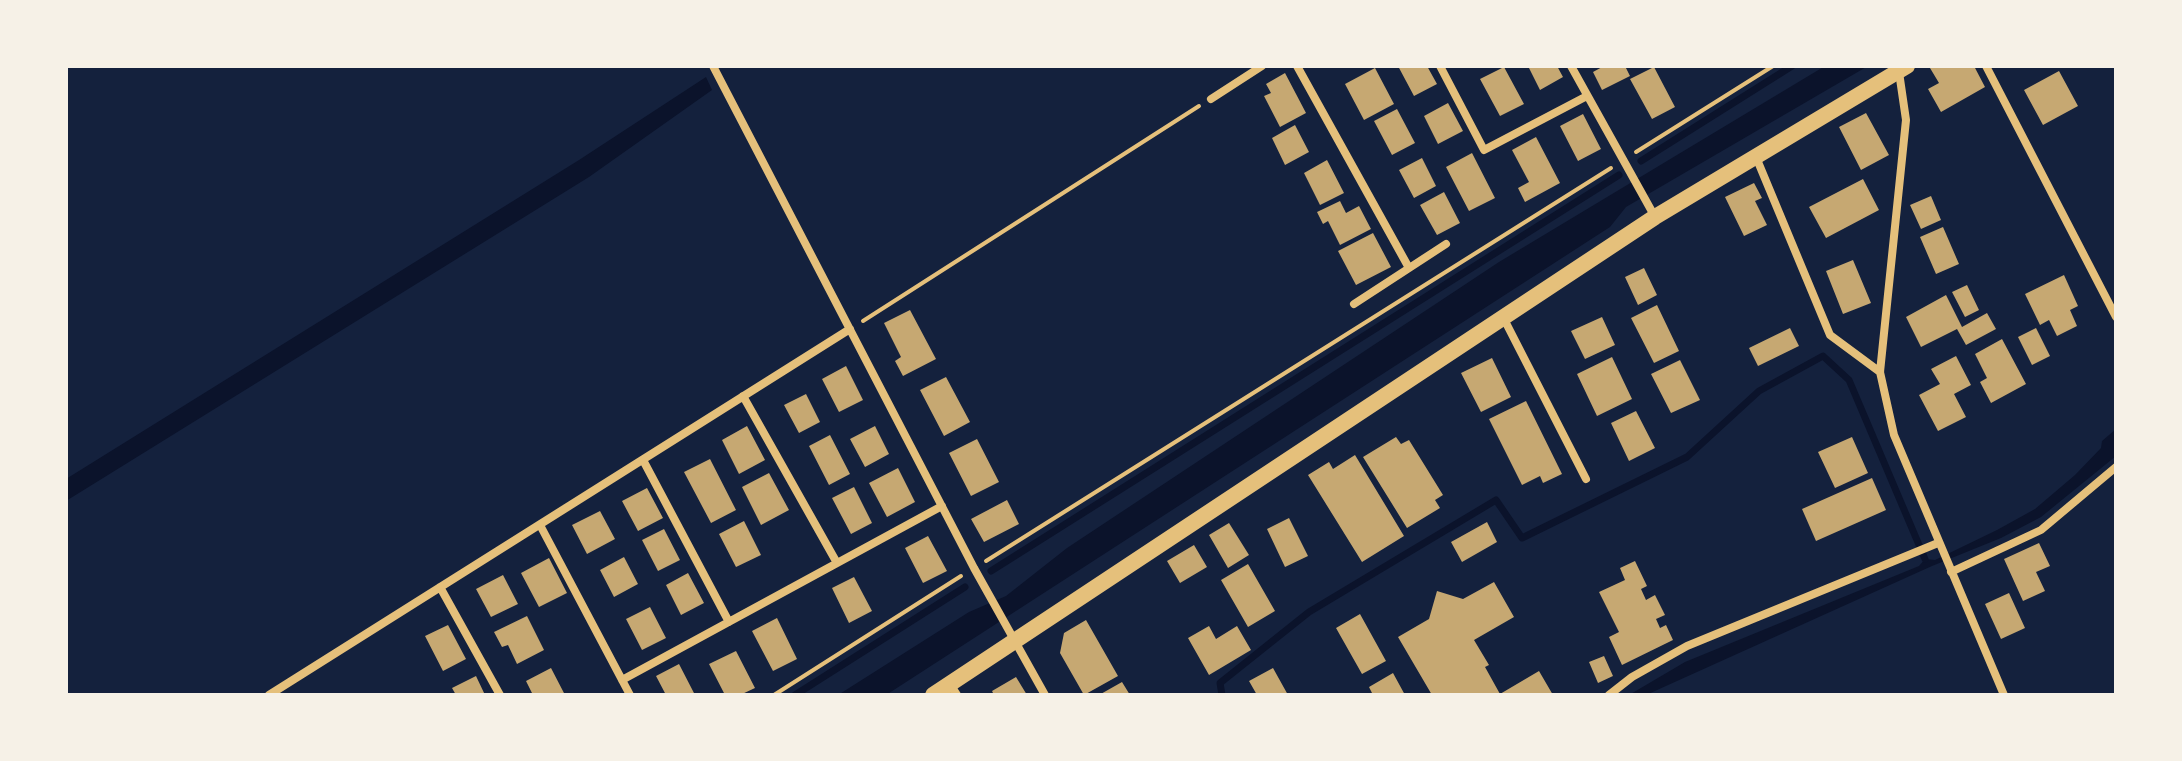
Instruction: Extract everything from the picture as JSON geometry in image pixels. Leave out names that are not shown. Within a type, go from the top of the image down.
[{"type":"main road","points":[[933,695],[954,689],[1012,638],[1504,319],[1655,217],[1903,69]]},
{"type":"street","points":[[713,66],[974,568],[1045,695]]},
{"type":"street","points":[[1211,99],[1262,66]]},
{"type":"street","points":[[1297,66],[1409,268]]},
{"type":"street","points":[[1440,66],[1484,150],[1587,96]]},
{"type":"street","points":[[1571,66],[1655,217]]},
{"type":"street","points":[[1986,66],[2116,317]]},
{"type":"street","points":[[1903,69],[1906,120],[1880,372],[1894,435],[2004,695]]},
{"type":"street","points":[[1756,157],[1830,335],[1880,372]]},
{"type":"street","points":[[1354,304],[1446,244]]},
{"type":"street","points":[[1504,319],[1586,479]]},
{"type":"street","points":[[269,695],[850,329]]},
{"type":"street","points":[[743,396],[837,563]]},
{"type":"street","points":[[643,460],[729,622]]},
{"type":"street","points":[[1951,572],[2041,530],[2116,467]]},
{"type":"street","points":[[622,680],[942,506]]},
{"type":"street","points":[[540,525],[630,695]]},
{"type":"street","points":[[1609,695],[1632,677],[1687,646],[1938,543]]},
{"type":"street","points":[[440,587],[500,695]]},
{"type":"path","points":[[774,695],[1773,66]]},
{"type":"path","points":[[850,329],[1211,99]]},
{"type":"water","points":[[1825,66],[1868,66],[1626,207],[1610,227],[886,695],[838,695],[969,612],[1006,596],[1067,548],[1499,262]]},
{"type":"water","points":[[706,77],[712,90],[589,177],[66,501],[66,479],[579,160]]},
{"type":"water","points":[[2116,429],[2116,456],[2041,517],[2001,538],[1646,695],[1629,695],[1685,662],[1919,566],[1925,559],[1935,560],[1997,530],[2035,509],[2075,475],[2101,448],[2102,441]]},
{"type":"building","points":[[1398,66],[1427,66],[1437,84],[1414,96]]},
{"type":"building","points":[[1528,66],[1557,66],[1563,77],[1540,90]]},
{"type":"building","points":[[1604,66],[1625,66],[1630,76],[1602,90],[1593,72]]},
{"type":"building","points":[[1974,66],[1985,87],[1941,112],[1928,89],[1939,83],[1930,68]]},
{"type":"building","points":[[1504,67],[1524,104],[1500,116],[1480,79]]},
{"type":"building","points":[[1654,67],[1675,107],[1652,119],[1630,79]]},
{"type":"building","points":[[1375,68],[1394,104],[1364,120],[1345,84]]},
{"type":"building","points":[[2059,71],[2078,106],[2043,125],[2024,90]]},
{"type":"building","points":[[1285,73],[1306,113],[1280,127],[1264,96],[1271,93],[1266,84]]},
{"type":"building","points":[[1448,103],[1463,131],[1438,144],[1424,116]]},
{"type":"building","points":[[1397,109],[1415,143],[1392,155],[1374,121]]},
{"type":"building","points":[[1866,113],[1889,155],[1861,170],[1839,127]]},
{"type":"building","points":[[1583,114],[1601,149],[1578,161],[1560,126]]},
{"type":"building","points":[[1295,125],[1309,152],[1285,165],[1272,138]]},
{"type":"building","points":[[1536,137],[1560,183],[1525,202],[1518,188],[1529,182],[1512,150]]},
{"type":"building","points":[[1472,153],[1495,198],[1469,211],[1446,167]]},
{"type":"building","points":[[1422,158],[1436,186],[1414,198],[1399,170]]},
{"type":"building","points":[[1327,160],[1344,193],[1320,205],[1304,173]]},
{"type":"building","points":[[1863,179],[1879,210],[1826,238],[1809,207]]},
{"type":"building","points":[[1754,183],[1762,198],[1755,201],[1767,225],[1744,236],[1725,197]]},
{"type":"building","points":[[1444,192],[1460,223],[1437,235],[1420,205]]},
{"type":"building","points":[[1931,196],[1941,220],[1921,229],[1910,205]]},
{"type":"building","points":[[1340,201],[1346,213],[1359,206],[1371,229],[1340,245],[1328,221],[1323,224],[1317,212]]},
{"type":"building","points":[[1943,227],[1959,264],[1936,274],[1920,237]]},
{"type":"building","points":[[1373,233],[1391,267],[1356,285],[1338,251]]},
{"type":"building","points":[[1853,260],[1871,303],[1843,314],[1826,271]]},
{"type":"building","points":[[1644,268],[1657,295],[1638,305],[1625,277]]},
{"type":"building","points":[[2064,275],[2078,306],[2070,310],[2077,326],[2057,336],[2049,320],[2040,325],[2025,294]]},
{"type":"building","points":[[1967,285],[1979,310],[1965,317],[1952,292]]},
{"type":"building","points":[[1946,295],[1962,327],[1987,313],[1996,329],[1966,345],[1957,329],[1921,347],[1906,317]]},
{"type":"building","points":[[1657,305],[1679,351],[1654,363],[1631,318]]},
{"type":"building","points":[[910,310],[936,359],[903,376],[895,361],[901,357],[884,323]]},
{"type":"building","points":[[1602,317],[1615,345],[1585,359],[1571,331]]},
{"type":"building","points":[[1790,328],[1799,346],[1758,366],[1749,348]]},
{"type":"building","points":[[2036,328],[2050,356],[2032,365],[2018,337]]},
{"type":"building","points":[[2002,339],[2026,384],[1991,403],[1980,382],[1987,378],[1975,354]]},
{"type":"building","points":[[1956,356],[1971,385],[1954,394],[1966,417],[1938,431],[1919,395],[1940,384],[1931,369]]},
{"type":"building","points":[[1612,357],[1632,399],[1597,416],[1577,374]]},
{"type":"building","points":[[1492,358],[1511,397],[1481,412],[1461,373]]},
{"type":"building","points":[[1680,360],[1700,400],[1671,413],[1651,374]]},
{"type":"building","points":[[846,366],[863,400],[839,412],[822,379]]},
{"type":"building","points":[[946,377],[970,422],[944,436],[920,390]]},
{"type":"building","points":[[806,394],[820,422],[799,433],[784,405]]},
{"type":"building","points":[[1526,401],[1562,474],[1543,483],[1540,476],[1522,485],[1489,419]]},
{"type":"building","points":[[1636,411],[1655,448],[1629,461],[1611,423]]},
{"type":"building","points":[[747,426],[765,460],[739,474],[722,440]]},
{"type":"building","points":[[875,426],[889,454],[865,467],[850,439]]},
{"type":"building","points":[[830,435],[850,474],[829,485],[809,446]]},
{"type":"building","points":[[1396,437],[1401,444],[1409,440],[1443,495],[1435,500],[1440,508],[1407,528],[1363,457]]},
{"type":"building","points":[[1852,437],[1868,473],[1835,488],[1818,452]]},
{"type":"building","points":[[977,439],[999,482],[971,496],[949,453]]},
{"type":"building","points":[[1355,455],[1404,536],[1362,562],[1308,475],[1329,462],[1333,469]]},
{"type":"building","points":[[710,459],[736,510],[711,523],[684,472]]},
{"type":"building","points":[[898,468],[915,502],[887,517],[869,483]]},
{"type":"building","points":[[769,473],[789,510],[761,525],[742,487]]},
{"type":"building","points":[[1872,478],[1886,510],[1816,541],[1802,509]]},
{"type":"building","points":[[854,487],[872,523],[851,534],[832,498]]},
{"type":"building","points":[[647,488],[663,518],[638,531],[622,501]]},
{"type":"building","points":[[1007,500],[1019,524],[984,542],[971,519]]},
{"type":"building","points":[[600,511],[615,539],[587,554],[572,525]]},
{"type":"building","points":[[1289,518],[1308,556],[1285,567],[1267,529]]},
{"type":"building","points":[[744,521],[761,555],[736,567],[719,534]]},
{"type":"building","points":[[1487,522],[1497,542],[1462,562],[1451,542]]},
{"type":"building","points":[[1229,523],[1249,555],[1228,568],[1209,535]]},
{"type":"building","points":[[664,529],[680,560],[658,571],[642,540]]},
{"type":"building","points":[[928,536],[947,571],[923,583],[905,548]]},
{"type":"building","points":[[2039,543],[2050,566],[2036,572],[2045,591],[2023,601],[2004,559]]},
{"type":"building","points":[[1194,545],[1207,567],[1180,583],[1167,561]]},
{"type":"building","points":[[624,557],[638,584],[614,597],[600,570]]},
{"type":"building","points":[[549,558],[567,593],[539,607],[521,573]]},
{"type":"building","points":[[1635,561],[1647,586],[1641,589],[1646,600],[1655,595],[1665,615],[1656,619],[1660,628],[1666,625],[1673,640],[1622,665],[1609,637],[1619,632],[1599,592],[1625,580],[1620,568]]},
{"type":"building","points":[[1248,564],[1275,611],[1248,627],[1221,580]]},
{"type":"building","points":[[688,573],[704,603],[681,615],[666,585]]},
{"type":"building","points":[[503,575],[518,604],[491,617],[476,589]]},
{"type":"building","points":[[854,577],[872,611],[849,623],[832,588]]},
{"type":"building","points":[[1494,582],[1514,617],[1474,640],[1489,665],[1485,667],[1500,694],[1539,671],[1553,695],[1432,695],[1398,637],[1429,619],[1437,591],[1463,599]]},
{"type":"building","points":[[2009,593],[2025,628],[2001,639],[1985,604]]},
{"type":"building","points":[[650,607],[666,638],[642,650],[626,619]]},
{"type":"building","points":[[1360,614],[1386,661],[1362,674],[1336,628]]},
{"type":"building","points":[[527,616],[544,650],[517,664],[508,645],[502,647],[494,632]]},
{"type":"building","points":[[777,618],[797,659],[773,671],[752,631]]},
{"type":"building","points":[[1086,620],[1118,676],[1084,695],[1060,653],[1064,633]]},
{"type":"building","points":[[448,625],[466,659],[443,671],[425,636]]},
{"type":"building","points":[[1209,626],[1216,639],[1237,626],[1251,650],[1209,675],[1188,638]]},
{"type":"building","points":[[736,651],[755,688],[740,695],[725,695],[709,664]]},
{"type":"building","points":[[1604,656],[1613,676],[1598,683],[1589,662]]},
{"type":"building","points":[[679,664],[695,695],[666,695],[656,676]]},
{"type":"building","points":[[551,668],[565,695],[533,695],[526,681]]},
{"type":"building","points":[[1273,668],[1288,695],[1257,695],[1249,681]]},
{"type":"building","points":[[1393,673],[1405,695],[1373,695],[1369,687]]},
{"type":"building","points":[[476,676],[485,695],[456,695],[452,688]]},
{"type":"building","points":[[1016,677],[1027,695],[994,695],[992,691]]},
{"type":"building","points":[[1122,682],[1130,695],[1099,695]]},
{"type":"waterway","points":[[1641,161],[1792,66]]},
{"type":"waterway","points":[[991,571],[1619,175]]},
{"type":"waterway","points":[[1222,695],[1220,683],[1309,612],[1496,500],[1522,538],[1687,457],[1759,391],[1823,356],[1849,380],[1925,559]]},
{"type":"waterway","points":[[795,695],[965,587]]}]
